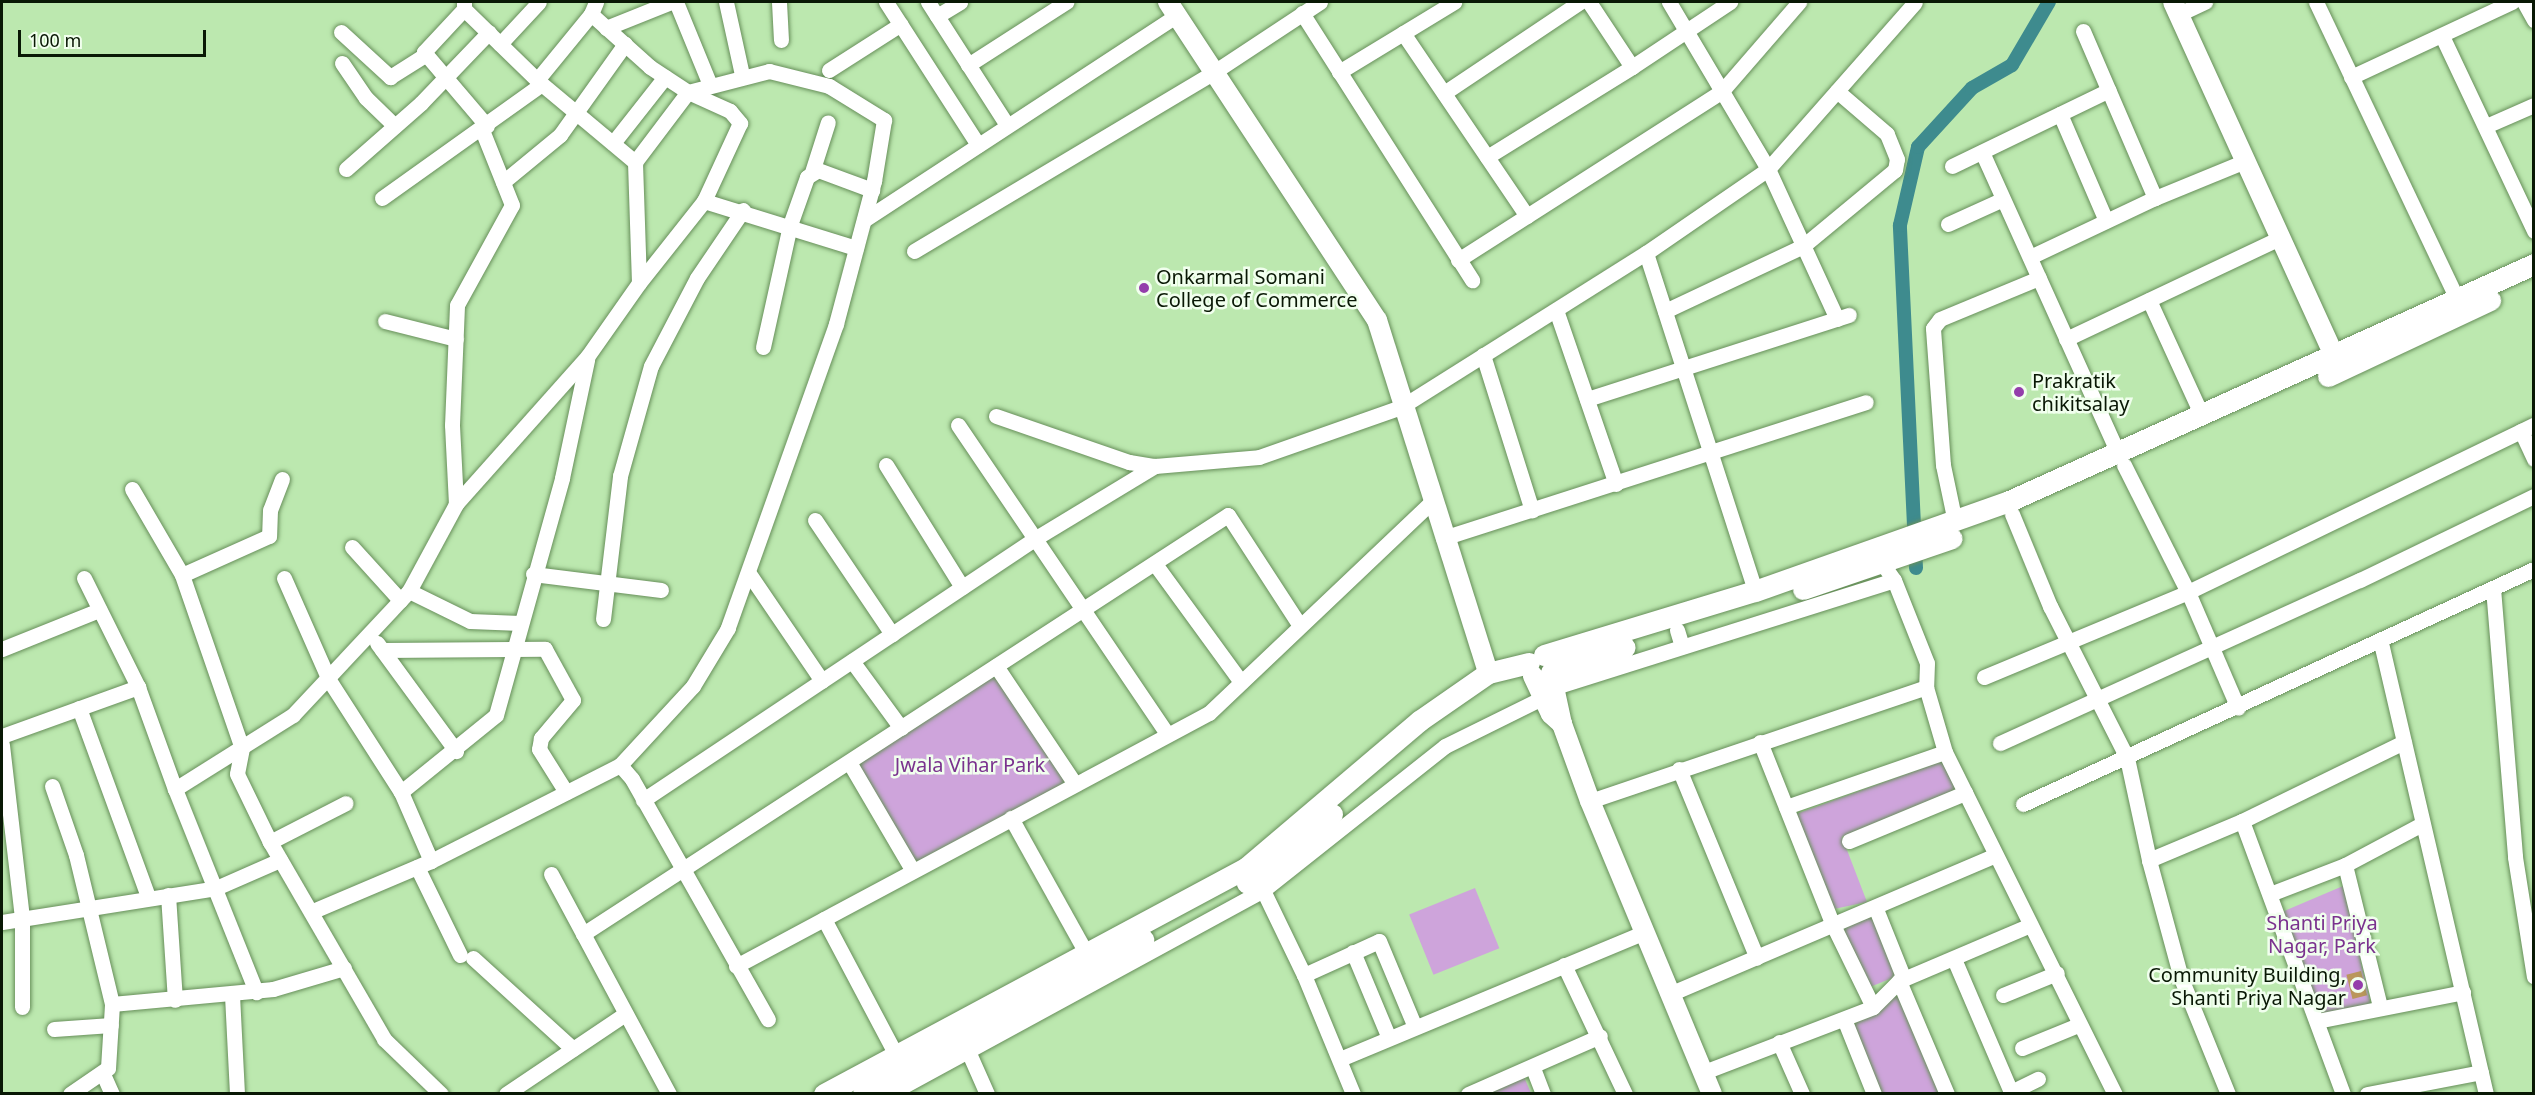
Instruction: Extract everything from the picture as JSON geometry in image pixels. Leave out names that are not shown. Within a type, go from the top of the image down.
[{"type":"main road","points":[[1952,528],[2012,514],[2202,417],[2338,364],[2457,299],[2534,264]]},
{"type":"main road","points":[[824,1094],[896,1054],[1258,877],[1286,856],[1425,727],[1472,696],[1540,675],[1680,638],[1888,562],[1952,528],[2121,459],[2534,278]]},
{"type":"main road","points":[[1258,877],[1419,721],[1488,673],[1540,675],[1755,591],[1888,562]]},
{"type":"main road","points":[[863,1094],[966,1044],[1091,960]]},
{"type":"street","points":[[500,44],[539,2]]},
{"type":"street","points":[[606,28],[671,2]]},
{"type":"street","points":[[676,2],[710,85]]},
{"type":"street","points":[[726,2],[742,75]]},
{"type":"street","points":[[778,2],[781,40]]},
{"type":"street","points":[[886,2],[978,145]]},
{"type":"street","points":[[928,2],[1007,126]]},
{"type":"street","points":[[937,16],[960,2]]},
{"type":"street","points":[[968,65],[1066,2]]},
{"type":"street","points":[[914,251],[1214,72],[1320,2]]},
{"type":"street","points":[[1339,72],[1454,2]]},
{"type":"street","points":[[1444,93],[1580,2]]},
{"type":"street","points":[[1589,2],[1632,67]]},
{"type":"street","points":[[1587,399],[1843,317],[1803,246],[1768,169],[1670,2]]},
{"type":"street","points":[[1487,157],[1632,67],[1730,2]]},
{"type":"street","points":[[1458,260],[1722,91],[1799,2]]},
{"type":"street","points":[[996,416],[1129,462],[1155,466],[1259,457],[1401,407],[1646,253],[1768,169],[1915,2]]},
{"type":"street","points":[[2205,2],[2176,8],[2338,364]]},
{"type":"street","points":[[2316,2],[2457,299]]},
{"type":"street","points":[[2351,77],[2512,2]]},
{"type":"street","points":[[2524,2],[2534,20]]},
{"type":"street","points":[[341,32],[390,77],[425,55],[427,46],[464,5],[539,82],[635,162]]},
{"type":"street","points":[[175,789],[293,715],[329,680],[405,596],[456,504],[587,357],[639,283],[704,201],[740,123],[730,111],[688,93],[665,77],[606,28],[593,8],[539,82],[484,128],[382,198]]},
{"type":"street","points":[[864,220],[1007,126],[1173,8],[1377,320],[1401,407],[1488,673]]},
{"type":"street","points":[[1302,13],[1472,280]]},
{"type":"street","points":[[829,70],[901,24]]},
{"type":"street","points":[[2083,31],[2155,198]]},
{"type":"street","points":[[346,169],[445,79],[489,33]]},
{"type":"street","points":[[1403,33],[1527,216]]},
{"type":"street","points":[[2442,36],[2534,231]]},
{"type":"street","points":[[504,182],[548,149],[577,113],[625,44]]},
{"type":"street","points":[[425,55],[484,128],[512,205],[457,305],[452,425],[456,504]]},
{"type":"street","points":[[342,63],[366,98],[395,126]]},
{"type":"street","points":[[313,911],[424,864],[566,792],[626,772],[693,686],[728,628],[753,579],[836,324],[872,190],[884,120],[830,86],[769,71],[742,75],[688,93],[635,162],[639,283]]},
{"type":"street","points":[[613,143],[665,77]]},
{"type":"street","points":[[1952,166],[2109,90]]},
{"type":"street","points":[[1665,311],[1803,246],[1895,170],[1897,159],[1887,134],[1837,91]]},
{"type":"street","points":[[2486,126],[2534,105]]},
{"type":"street","points":[[2060,114],[2106,221]]},
{"type":"street","points":[[763,347],[790,225],[812,172],[828,122]]},
{"type":"street","points":[[1982,152],[2121,459],[2214,647],[2238,708]]},
{"type":"street","points":[[2030,258],[2155,198],[2245,160]]},
{"type":"street","points":[[812,172],[822,171],[872,190]]},
{"type":"street","points":[[1948,224],[2003,199]]},
{"type":"street","points":[[704,201],[743,210],[856,248]]},
{"type":"street","points":[[603,619],[605,583],[620,476],[651,366],[697,278],[743,210]]},
{"type":"street","points":[[2066,339],[2280,238]]},
{"type":"street","points":[[1646,253],[1755,591]]},
{"type":"street","points":[[1952,528],[1942,465],[1933,328],[1940,319],[2039,278]]},
{"type":"street","points":[[2149,300],[2202,417]]},
{"type":"street","points":[[1556,310],[1616,484]]},
{"type":"street","points":[[385,321],[456,339]]},
{"type":"street","points":[[1483,356],[1532,510]]},
{"type":"street","points":[[401,792],[456,751],[496,715],[516,646],[533,574],[562,478],[587,357]]},
{"type":"street","points":[[1443,538],[1711,454],[1866,402]]},
{"type":"street","points":[[958,425],[1167,735]]},
{"type":"street","points":[[1983,677],[2069,644],[2188,592],[2527,428],[2534,459]]},
{"type":"street","points":[[886,465],[962,587]]},
{"type":"street","points":[[643,800],[1036,538],[1155,466]]},
{"type":"street","points":[[182,575],[269,536],[270,510],[282,479]]},
{"type":"street","points":[[132,489],[182,575],[242,748],[237,774],[270,842],[313,911],[388,1043],[441,1094]]},
{"type":"street","points":[[2000,743],[2214,647],[2534,496]]},
{"type":"street","points":[[736,966],[1209,713],[1431,502]]},
{"type":"street","points":[[2012,514],[2069,644],[2100,698],[2127,758],[2149,860],[2181,978],[2228,1094]]},
{"type":"street","points":[[583,934],[684,872],[1083,608],[1155,564],[1228,515],[1300,626]]},
{"type":"street","points":[[815,520],[892,634]]},
{"type":"street","points":[[352,547],[405,596],[470,621],[520,623]]},
{"type":"street","points":[[1888,562],[1927,663],[1926,687],[1945,752],[2030,926],[2057,973],[2078,1025],[2115,1094]]},
{"type":"street","points":[[1155,564],[1241,682]]},
{"type":"street","points":[[2023,804],[2381,643],[2534,569]]},
{"type":"street","points":[[533,574],[661,590]]},
{"type":"street","points":[[84,578],[138,687],[175,789],[256,992]]},
{"type":"street","points":[[284,578],[329,680],[401,792],[424,864],[466,957],[573,1049]]},
{"type":"street","points":[[753,579],[822,681]]},
{"type":"street","points":[[2493,588],[2515,857],[2534,977]]},
{"type":"street","points":[[2,649],[99,609]]},
{"type":"street","points":[[371,633],[456,751]]},
{"type":"street","points":[[2381,643],[2486,1094]]},
{"type":"street","points":[[382,650],[516,646],[545,649],[573,695],[570,707],[539,744],[566,792]]},
{"type":"street","points":[[852,661],[901,728]]},
{"type":"street","points":[[996,666],[1075,784]]},
{"type":"street","points":[[889,1094],[966,1044],[1258,877],[1445,746],[1540,675],[1712,1094]]},
{"type":"street","points":[[2,736],[138,687]]},
{"type":"street","points":[[1590,801],[1926,687]]},
{"type":"street","points":[[80,708],[148,897]]},
{"type":"street","points":[[1760,742],[1833,925],[1873,1007]]},
{"type":"street","points":[[2149,860],[2242,821],[2404,742]]},
{"type":"street","points":[[2,745],[22,918],[22,1007]]},
{"type":"street","points":[[1786,807],[1945,752]]},
{"type":"street","points":[[849,762],[914,871]]},
{"type":"street","points":[[1679,769],[1757,958]]},
{"type":"street","points":[[626,772],[768,1019]]},
{"type":"street","points":[[52,786],[88,906],[112,1004],[111,1060],[103,1074],[70,1094]]},
{"type":"street","points":[[1849,841],[1965,793]]},
{"type":"street","points":[[270,842],[346,803]]},
{"type":"street","points":[[1011,818],[1091,960]]},
{"type":"street","points":[[2242,821],[2343,1094]]},
{"type":"street","points":[[2270,894],[2345,865],[2422,824]]},
{"type":"street","points":[[1672,993],[1876,909],[1995,855]]},
{"type":"street","points":[[2,922],[88,906],[216,888],[280,860]]},
{"type":"street","points":[[2345,865],[2380,1006]]},
{"type":"street","points":[[551,874],[669,1094]]},
{"type":"street","points":[[1258,877],[1304,975],[1353,1094]]},
{"type":"street","points":[[168,895],[175,1000]]},
{"type":"street","points":[[1876,909],[1901,980],[1947,1094]]},
{"type":"street","points":[[824,919],[896,1054]]},
{"type":"street","points":[[1704,1072],[1873,1007],[1901,980],[1954,960],[2030,926]]},
{"type":"street","points":[[1340,1059],[1645,932]]},
{"type":"street","points":[[1304,975],[1379,941],[1415,1027]]},
{"type":"street","points":[[1353,952],[1389,1038]]},
{"type":"street","points":[[1954,960],[2012,1093],[2038,1079]]},
{"type":"street","points":[[1564,965],[1600,1036],[1625,1094]]},
{"type":"street","points":[[112,1004],[256,992],[344,968]]},
{"type":"street","points":[[2003,995],[2057,973]]},
{"type":"street","points":[[2317,1021],[2380,1006],[2463,992]]},
{"type":"street","points":[[232,994],[237,1094]]},
{"type":"street","points":[[506,1094],[625,1014]]},
{"type":"street","points":[[1844,1019],[1874,1094]]},
{"type":"street","points":[[54,1029],[111,1025]]},
{"type":"street","points":[[2022,1048],[2078,1025]]},
{"type":"street","points":[[1468,1094],[1533,1068],[1600,1036]]},
{"type":"street","points":[[1779,1042],[1802,1094]]},
{"type":"street","points":[[966,1044],[987,1094]]},
{"type":"street","points":[[1533,1068],[1543,1094]]},
{"type":"street","points":[[2367,1094],[2481,1072]]},
{"type":"street","points":[[103,1074],[112,1094]]},
{"type":"green space","name":"Jwala Vihar Park","points":[[996,666],[1075,784],[913,871],[849,762]]},
{"type":"green space","points":[[1945,760],[1957,789],[1842,837],[1867,902],[1834,909],[1796,814]]},
{"type":"green space","name":"Shanti Priya Nagar, Park","points":[[2343,886],[2373,1014],[2318,1028],[2282,912]]},
{"type":"green space","points":[[1475,888],[1499,948],[1434,975],[1409,915]]},
{"type":"green space","points":[[1871,911],[1897,976],[1866,989],[1839,924]]},
{"type":"green space","points":[[1898,992],[1940,1093],[1870,1093],[1838,1016]]},
{"type":"green space","points":[[1521,1070],[1531,1093],[1463,1094]]},
{"type":"building","name":"Community Building, Shanti Priya Nagar","points":[[2361,971],[2367,995],[2352,999],[2346,975]]},
{"type":"waterway","points":[[1916,568],[1900,225],[1918,147],[1972,88],[2012,65],[2049,2]]},
{"type":"place","name":"Onkarmal Somani College of Commerce","points":[[1144,288]]},
{"type":"place","name":"Prakratik chikitsalay","points":[[2019,392]]},
{"type":"place","name":"Community Building, Shanti Priya Nagar","points":[[2358,985]]}]
